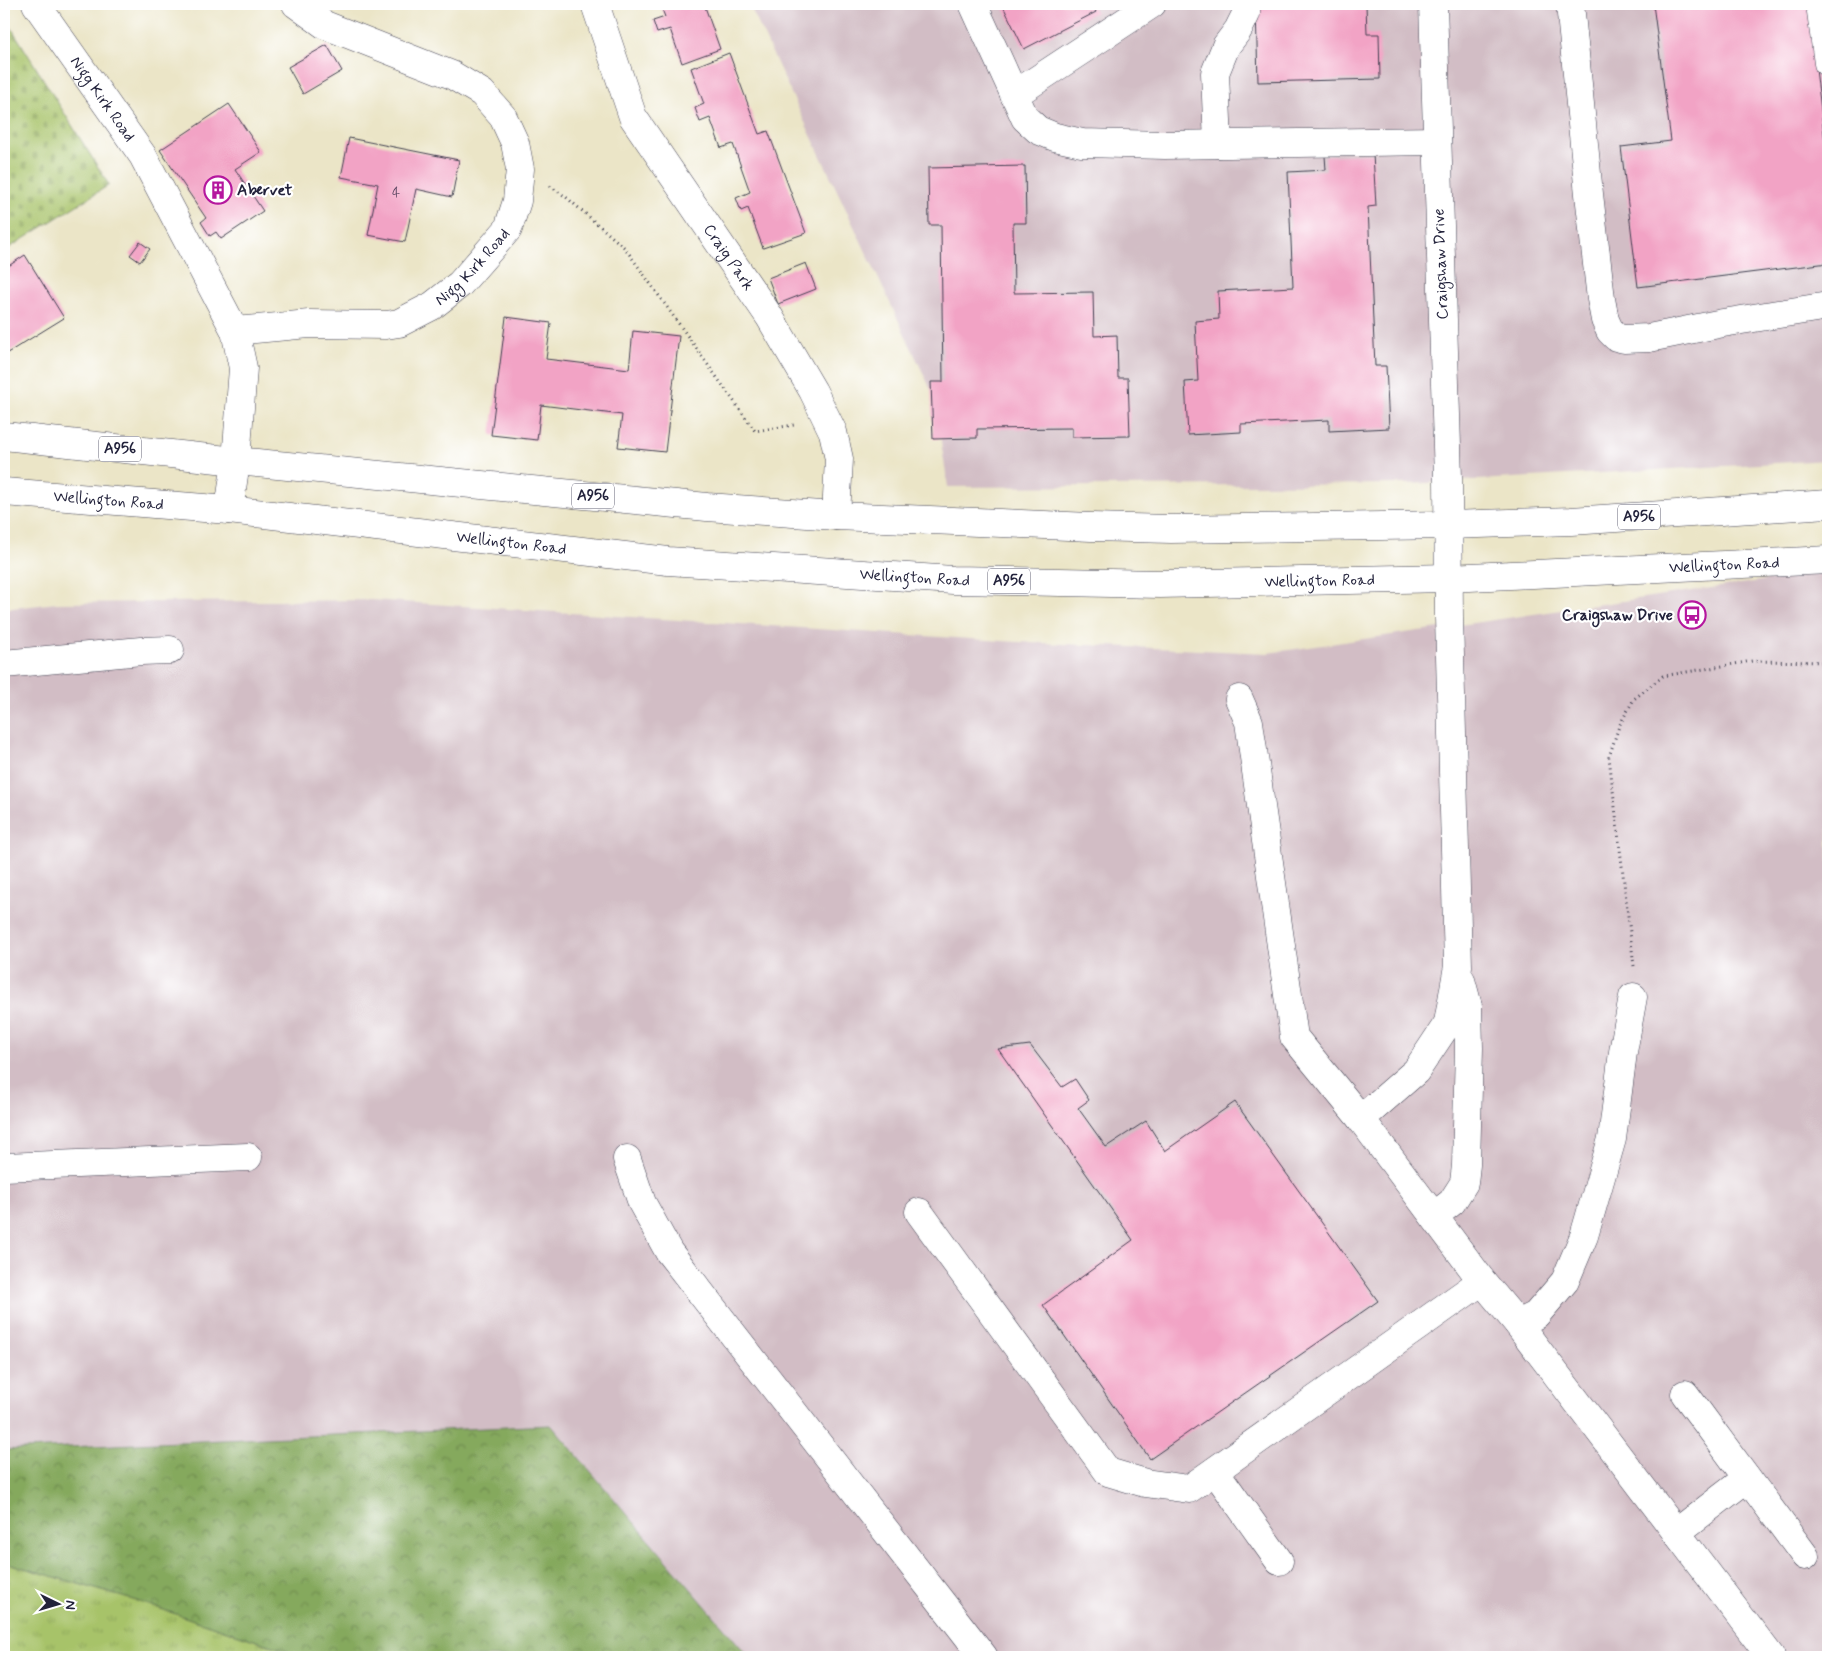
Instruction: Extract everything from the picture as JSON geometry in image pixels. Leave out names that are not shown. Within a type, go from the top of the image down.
[{"type":"main road","name":"Nigg Kirk Road","points":[[36,4],[143,156],[235,331],[244,368],[236,461],[229,510]]},
{"type":"main road","name":"Nigg Kirk Road","points":[[235,331],[310,324],[386,325],[399,323],[432,306],[460,284],[508,229],[517,201],[520,169],[515,144],[503,117],[482,93],[452,75],[326,25],[296,4]]},
{"type":"main road","name":"Craig Park","points":[[595,4],[633,117],[769,316],[813,391],[833,432],[839,459],[836,516]]},
{"type":"main road","points":[[973,4],[1025,118],[1038,130],[1054,137],[1082,143],[1165,145],[1437,142]]},
{"type":"main road","points":[[1014,95],[1152,4]]},
{"type":"main road","points":[[1218,144],[1215,73],[1226,46],[1238,30],[1246,14],[1246,4]]},
{"type":"main road","name":"Craigshaw Drive","points":[[1433,4],[1449,525],[1458,966]]},
{"type":"main road","points":[[1570,4],[1588,194],[1600,290],[1605,320],[1610,331],[1616,337],[1624,339],[1649,338],[1723,323],[1828,306]]},
{"type":"main road","points":[[1820,4],[1828,62]]},
{"type":"main road","name":"A956","points":[[4,436],[236,461],[697,506],[836,516],[1170,529],[1449,525],[1571,521],[1828,504]]},
{"type":"main road","name":"Wellington Road","points":[[4,492],[229,510],[668,561],[953,580],[1160,584],[1449,578],[1828,560]]},
{"type":"main road","points":[[4,664],[170,650]]},
{"type":"main road","points":[[1239,699],[1248,722],[1294,1037],[1361,1119],[1482,1281],[1518,1324],[1771,1657]]},
{"type":"main road","points":[[1361,1119],[1416,1071],[1448,1023],[1458,966]]},
{"type":"main road","points":[[1434,1216],[1452,1202],[1464,1183],[1466,1165],[1469,1048],[1468,1006],[1458,966]]},
{"type":"main road","points":[[1518,1324],[1536,1315],[1565,1281],[1584,1236],[1612,1138],[1623,1052],[1633,997]]},
{"type":"main road","points":[[4,1167],[248,1158]]},
{"type":"main road","points":[[627,1159],[642,1203],[670,1252],[984,1657]]},
{"type":"main road","points":[[919,1212],[1108,1472],[1145,1483],[1189,1489],[1482,1281]]},
{"type":"main road","points":[[1685,1394],[1805,1556]]},
{"type":"main road","points":[[1215,1471],[1278,1561]]},
{"type":"main road","points":[[1676,1532],[1747,1478]]},
{"type":"path","points":[[519,164],[566,197],[624,248],[755,432],[826,419]]},
{"type":"path","points":[[1633,997],[1634,968],[1609,757],[1619,726],[1634,699],[1663,676],[1752,661],[1828,662]]},
{"type":"shaded area","points":[[749,4],[1828,4],[1828,460],[1408,484],[948,487],[934,396]]},
{"type":"shaded area","points":[[1828,571],[1828,1657],[749,1657],[551,1425],[4,1450],[4,609],[57,603],[372,600],[1018,642],[1268,653]]},
{"type":"green space","points":[[4,16],[109,185],[4,251]]},
{"type":"green space","points":[[551,1425],[749,1657],[305,1657],[140,1602],[4,1562],[4,1450]]},
{"type":"green space","points":[[4,1562],[140,1602],[305,1657],[4,1657]]},
{"type":"building","points":[[660,4],[704,4],[720,49],[682,63],[670,29],[657,33],[653,21],[665,17]]},
{"type":"building","points":[[1002,4],[1092,4],[1096,12],[1024,49]]},
{"type":"building","points":[[1366,4],[1367,34],[1379,34],[1380,79],[1258,82],[1256,7]]},
{"type":"building","points":[[1653,4],[1808,4],[1828,167],[1828,263],[1638,287],[1621,147],[1671,141]]},
{"type":"building","points":[[327,45],[342,71],[303,94],[288,67]]},
{"type":"building","points":[[729,53],[759,134],[768,131],[806,233],[763,248],[748,208],[741,211],[736,198],[750,192],[733,144],[721,148],[710,118],[700,122],[695,108],[704,104],[691,68]]},
{"type":"building","name":"Abervet","points":[[229,104],[261,152],[235,169],[263,211],[221,239],[216,232],[210,236],[201,222],[206,218],[160,150]]},
{"type":"building","points":[[349,138],[459,160],[452,197],[416,189],[405,242],[368,235],[378,184],[341,177]]},
{"type":"building","points":[[1373,154],[1376,206],[1368,207],[1375,366],[1386,366],[1389,428],[1329,431],[1329,420],[1241,424],[1241,432],[1188,435],[1185,382],[1198,381],[1195,321],[1219,319],[1218,291],[1293,287],[1288,172],[1326,170],[1325,156]]},
{"type":"building","points":[[1025,166],[1026,223],[1013,223],[1014,293],[1093,292],[1094,336],[1117,335],[1118,378],[1128,378],[1130,436],[1072,437],[1072,428],[977,429],[977,438],[933,439],[931,382],[943,382],[941,225],[929,225],[928,168]]},
{"type":"building","points":[[140,242],[150,249],[140,262],[130,255]]},
{"type":"building","points":[[25,255],[64,318],[4,355],[4,269]]},
{"type":"building","points":[[806,263],[816,289],[778,304],[768,278]]},
{"type":"building","points":[[506,317],[551,323],[546,359],[629,369],[633,331],[679,336],[665,452],[618,447],[622,415],[541,405],[537,440],[491,435]]},
{"type":"building","points":[[1030,1045],[1062,1087],[1075,1079],[1089,1100],[1078,1108],[1106,1147],[1146,1121],[1165,1151],[1235,1102],[1378,1301],[1150,1459],[1043,1305],[1133,1240],[998,1049]]},
{"type":"place","name":"Abervet","points":[[218,190]]},
{"type":"place","name":"Craigshaw Drive","points":[[1692,615]]}]
